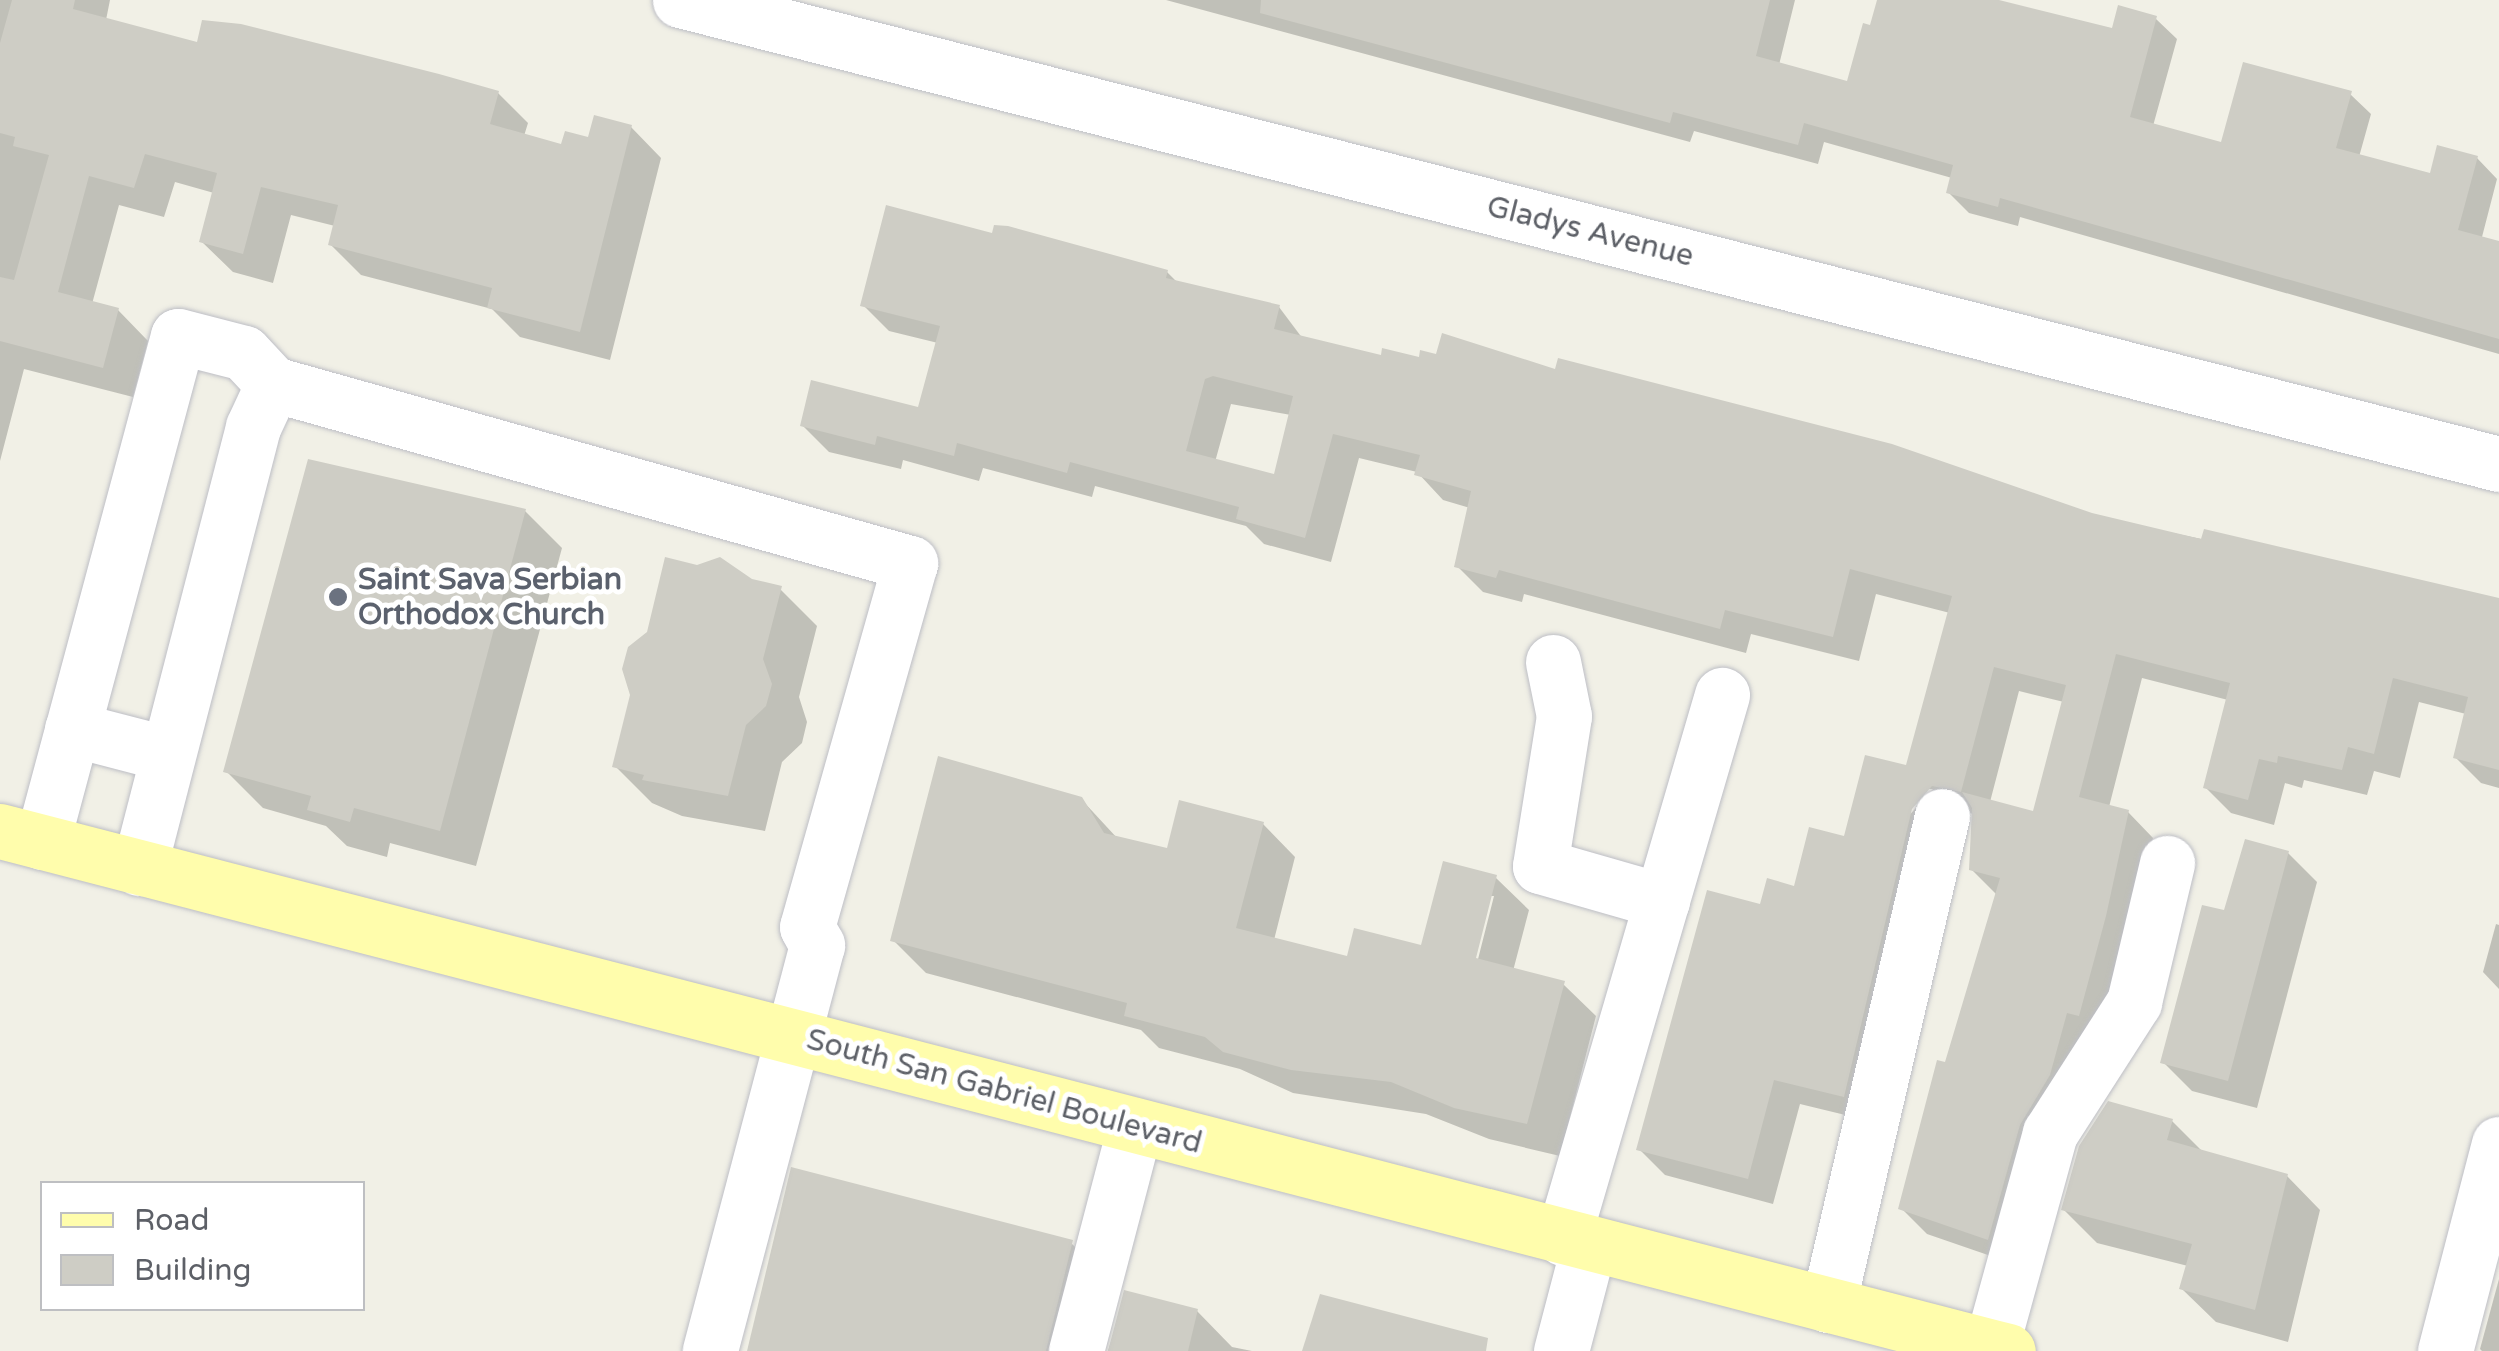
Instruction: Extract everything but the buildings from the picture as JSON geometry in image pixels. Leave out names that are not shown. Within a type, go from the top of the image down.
[{"type":"main road","name":"South San Gabriel Boulevard","points":[[21,836],[2000,1349]]},
{"type":"street","name":"Gladys Avenue","points":[[680,0],[2499,464]]},
{"type":"street","points":[[21,836],[72,729],[178,336],[244,353],[273,384],[910,563],[807,927],[788,937],[762,1152],[710,1351]]},
{"type":"street","points":[[138,868],[254,427],[273,384]]},
{"type":"street","points":[[1554,662],[1564,716],[1540,866],[1662,901]]},
{"type":"street","points":[[1561,1351],[1576,1241],[1662,901],[1722,695]]},
{"type":"street","points":[[72,729],[168,754]]},
{"type":"street","points":[[1828,1305],[1942,816]]},
{"type":"street","points":[[2000,1349],[2050,1133],[2134,1002],[2168,863]]},
{"type":"street","points":[[1076,1351],[1135,1126]]},
{"type":"street","points":[[2445,1351],[2499,1144]]},
{"type":"place","name":"Saint Sava Serbian Orthodox Church","points":[[338,597]]}]
